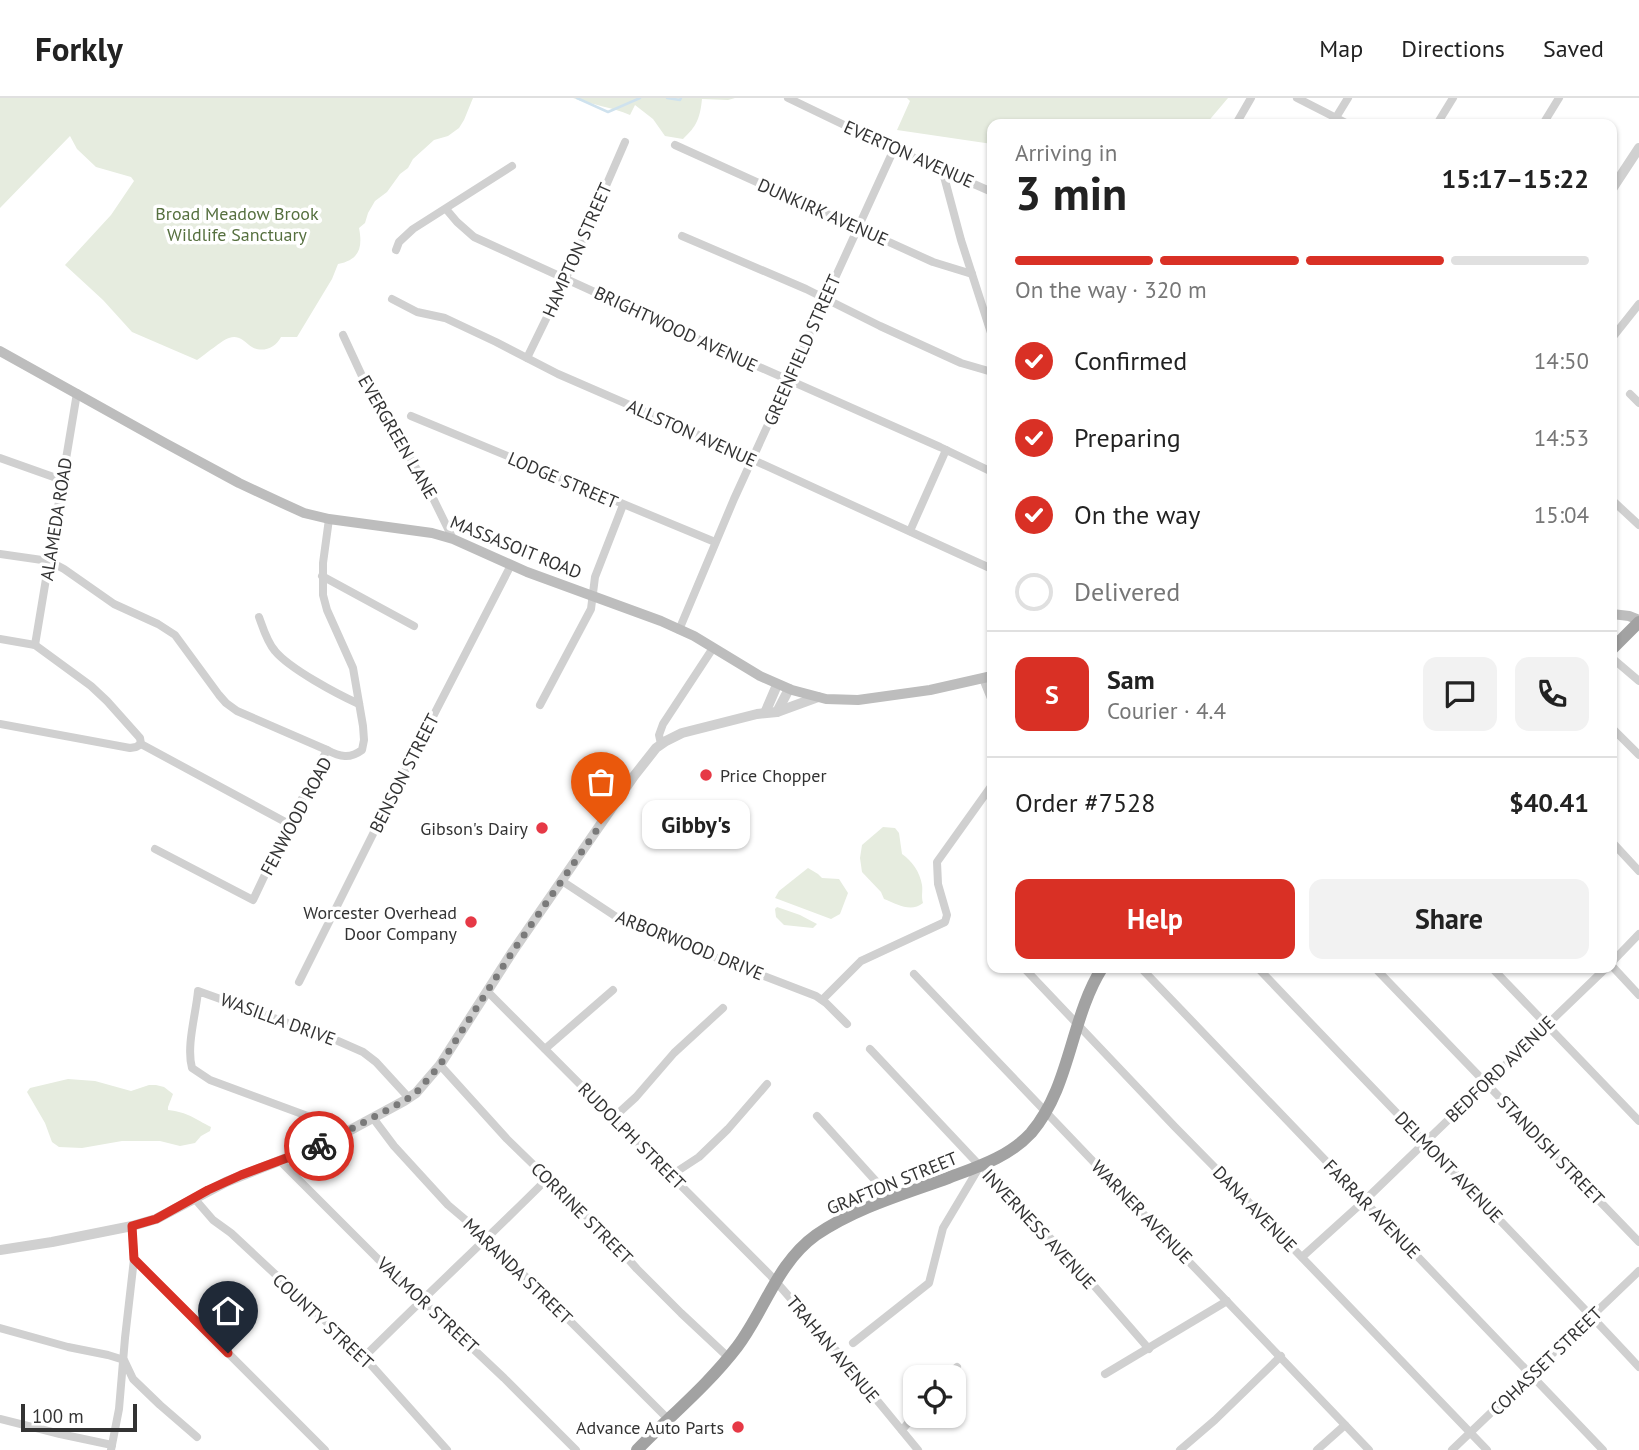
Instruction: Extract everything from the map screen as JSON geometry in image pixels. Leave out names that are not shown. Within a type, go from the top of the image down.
[{"type":"highway","points":[[1617,644],[1639,621]]},
{"type":"highway","name":"GRAFTON STREET","points":[[637,1450],[728,1357],[749,1329],[776,1281],[800,1249],[817,1235],[850,1216],[980,1166],[1010,1150],[1030,1134],[1045,1113],[1061,1078],[1090,989],[1099,973]]},
{"type":"main road","name":"MASSASOIT ROAD","points":[[0,351],[239,483],[304,513],[432,533],[453,539],[510,565],[651,617],[694,636],[760,676],[789,689],[846,701],[930,691],[987,678]]},
{"type":"main road","points":[[1617,615],[1639,621]]},
{"type":"street","name":"EVERTON AVENUE","points":[[788,98],[987,190]]},
{"type":"street","points":[[1239,119],[1251,98]]},
{"type":"street","points":[[1297,98],[1331,119]]},
{"type":"street","points":[[1335,119],[1348,98]]},
{"type":"street","points":[[1440,119],[1453,98]]},
{"type":"street","points":[[1546,119],[1559,98]]},
{"type":"street","name":"HAMPTON STREET","points":[[527,358],[566,278],[625,142]]},
{"type":"street","name":"DUNKIRK AVENUE","points":[[675,145],[945,267],[972,274]]},
{"type":"street","points":[[1617,181],[1639,148]]},
{"type":"street","name":"GREENFIELD STREET","points":[[680,630],[715,542],[894,149]]},
{"type":"street","points":[[396,250],[399,242],[413,229],[512,166]]},
{"type":"street","points":[[942,169],[987,320]]},
{"type":"street","name":"BRIGHTWOOD AVENUE","points":[[446,209],[474,237],[987,470]]},
{"type":"street","points":[[682,236],[825,298],[961,363],[987,371]]},
{"type":"street","name":"ALLSTON AVENUE","points":[[392,299],[417,312],[445,318],[558,374],[987,567]]},
{"type":"street","points":[[1617,332],[1639,304]]},
{"type":"street","name":"EVERGREEN LANE","points":[[343,335],[362,376],[429,490],[453,539]]},
{"type":"street","name":"ALAMEDA ROAD","points":[[35,645],[77,393]]},
{"type":"street","points":[[1630,394],[1639,403]]},
{"type":"street","name":"LODGE STREET","points":[[411,416],[715,542]]},
{"type":"street","points":[[910,531],[946,450]]},
{"type":"street","points":[[0,458],[62,480]]},
{"type":"street","points":[[540,705],[591,609],[595,577],[623,505]]},
{"type":"street","points":[[1617,505],[1639,525]]},
{"type":"street","name":"FENWOOD ROAD","points":[[155,849],[253,900],[327,750],[344,757],[355,755],[362,750],[363,735],[355,677],[324,603],[322,576],[329,519]]},
{"type":"street","points":[[0,554],[49,561],[114,604],[171,631],[229,705],[237,711],[327,750]]},
{"type":"street","name":"BENSON STREET","points":[[299,982],[510,565]]},
{"type":"street","points":[[322,576],[414,626]]},
{"type":"street","points":[[259,617],[271,646],[281,657],[359,704]]},
{"type":"street","points":[[0,639],[35,645],[107,701],[140,738],[141,744]]},
{"type":"street","points":[[660,744],[659,735],[663,724],[713,648]]},
{"type":"street","points":[[1617,662],[1639,681]]},
{"type":"street","points":[[765,713],[777,685]]},
{"type":"street","points":[[777,712],[789,689]]},
{"type":"street","points":[[0,1252],[156,1219],[241,1175],[330,1141],[409,1098],[427,1082],[440,1065],[513,951],[645,760],[660,744],[693,730],[777,712],[818,697]]},
{"type":"street","points":[[0,724],[130,748],[141,744]]},
{"type":"street","points":[[1617,733],[1639,755]]},
{"type":"street","points":[[141,744],[289,824]]},
{"type":"street","points":[[847,1024],[822,1000],[861,961],[945,922],[947,915],[937,884],[937,862],[987,792]]},
{"type":"street","points":[[1617,847],[1639,871]]},
{"type":"street","name":"ARBORWOOD DRIVE","points":[[562,881],[636,927],[822,1000]]},
{"type":"street","points":[[1617,958],[1639,934]]},
{"type":"street","points":[[1617,970],[1639,995]]},
{"type":"street","name":"DANA AVENUE","points":[[1029,973],[1487,1450]]},
{"type":"street","name":"FARRAR AVENUE","points":[[1146,973],[1603,1450]]},
{"type":"street","name":"DELMONT AVENUE","points":[[1263,973],[1639,1367]]},
{"type":"street","name":"STANDISH STREET","points":[[1380,973],[1639,1242]]},
{"type":"street","points":[[1497,973],[1639,1121]]},
{"type":"street","name":"BEDFORD AVENUE","points":[[1302,1257],[1364,1201],[1601,973]]},
{"type":"street","name":"WARNER AVENUE","points":[[914,974],[1369,1450]]},
{"type":"street","points":[[545,1049],[613,990]]},
{"type":"street","name":"WASILLA DRIVE","points":[[330,1141],[321,1124],[313,1118],[210,1080],[192,1068],[191,1040],[198,991],[356,1048],[376,1062],[409,1098]]},
{"type":"street","name":"RUDOLPH STREET","points":[[488,992],[776,1281]]},
{"type":"street","points":[[613,1118],[636,1097],[674,1053],[723,1008]]},
{"type":"street","name":"INVERNESS AVENUE","points":[[870,1049],[980,1166],[991,1174],[1149,1349]]},
{"type":"street","name":"CORRINE STREET","points":[[440,1065],[499,1131],[728,1357]]},
{"type":"street","points":[[670,1176],[699,1157],[719,1138],[766,1084]]},
{"type":"street","points":[[817,1116],[892,1199]]},
{"type":"street","name":"MARANDA STREET","points":[[373,1118],[394,1146],[448,1205],[487,1238],[668,1419]]},
{"type":"street","name":"VALMOR STREET","points":[[279,1161],[576,1450]]},
{"type":"street","points":[[853,1343],[929,1283],[943,1228],[980,1166]]},
{"type":"street","points":[[363,1357],[547,1179]]},
{"type":"street","name":"COUNTY STREET","points":[[194,1198],[213,1220],[231,1233],[363,1357],[447,1450]]},
{"type":"street","points":[[0,1419],[112,1448],[119,1409],[134,1259],[132,1226]]},
{"type":"street","points":[[134,1259],[325,1450]]},
{"type":"street","name":"COHASSET STREET","points":[[1452,1450],[1639,1271]]},
{"type":"street","name":"TRAHAN AVENUE","points":[[776,1281],[918,1450]]},
{"type":"street","points":[[1105,1374],[1227,1301]]},
{"type":"street","points":[[0,1328],[124,1360],[134,1379],[197,1437]]},
{"type":"street","points":[[1180,1450],[1281,1356]]},
{"type":"street","points":[[1317,1450],[1345,1425]]},
{"type":"green space","name":"Broad Meadow Brook Wildlife Sanctuary","points":[[0,98],[473,98],[459,128],[448,136],[434,140],[413,159],[387,192],[375,201],[365,223],[359,228],[358,252],[351,260],[338,264],[332,279],[297,337],[281,337],[275,345],[262,350],[253,348],[240,338],[232,337],[197,360],[132,332],[103,300],[65,265],[111,215],[134,181],[131,177],[96,167],[77,149],[70,136],[0,208]]},
{"type":"green space","points":[[573,98],[735,98],[702,99],[697,121],[683,139],[665,136],[653,119],[635,105],[630,115]]},
{"type":"green space","points":[[907,98],[1228,98],[1210,119],[987,119],[987,143],[897,130],[910,101]]},
{"type":"green space","points":[[883,827],[895,828],[899,833],[902,854],[912,863],[919,876],[923,903],[918,906],[904,907],[884,899],[862,872],[862,845]]},
{"type":"green space","points":[[808,868],[822,878],[839,879],[848,893],[840,914],[831,919],[775,898],[779,891]]},
{"type":"green space","points":[[777,907],[817,924],[813,928],[784,925],[776,917]]},
{"type":"green space","points":[[68,1079],[95,1081],[131,1091],[149,1085],[164,1087],[173,1094],[168,1110],[191,1116],[211,1127],[210,1131],[195,1143],[180,1146],[160,1141],[122,1141],[82,1148],[59,1147],[52,1142],[45,1123],[27,1092],[30,1088]]},
{"type":"waterway","points":[[577,98],[608,112],[640,98]]},
{"type":"waterway","points":[[667,98],[681,98]]},
{"type":"way so far","points":[[319,1146],[404,1101],[432,1077],[513,951],[601,824]]},
{"type":"place","name":"Price Chopper","points":[[706,775]]},
{"type":"place","name":"Gibby's","points":[[601,824]]},
{"type":"place","name":"Gibson's Dairy","points":[[542,828]]},
{"type":"place","name":"Worcester Overhead Door Company","points":[[471,922]]},
{"type":"place","name":"Advance Auto Parts","points":[[738,1427]]},
{"type":"route","points":[[228,1353],[134,1259],[132,1226],[156,1219],[241,1175],[319,1146]]}]
